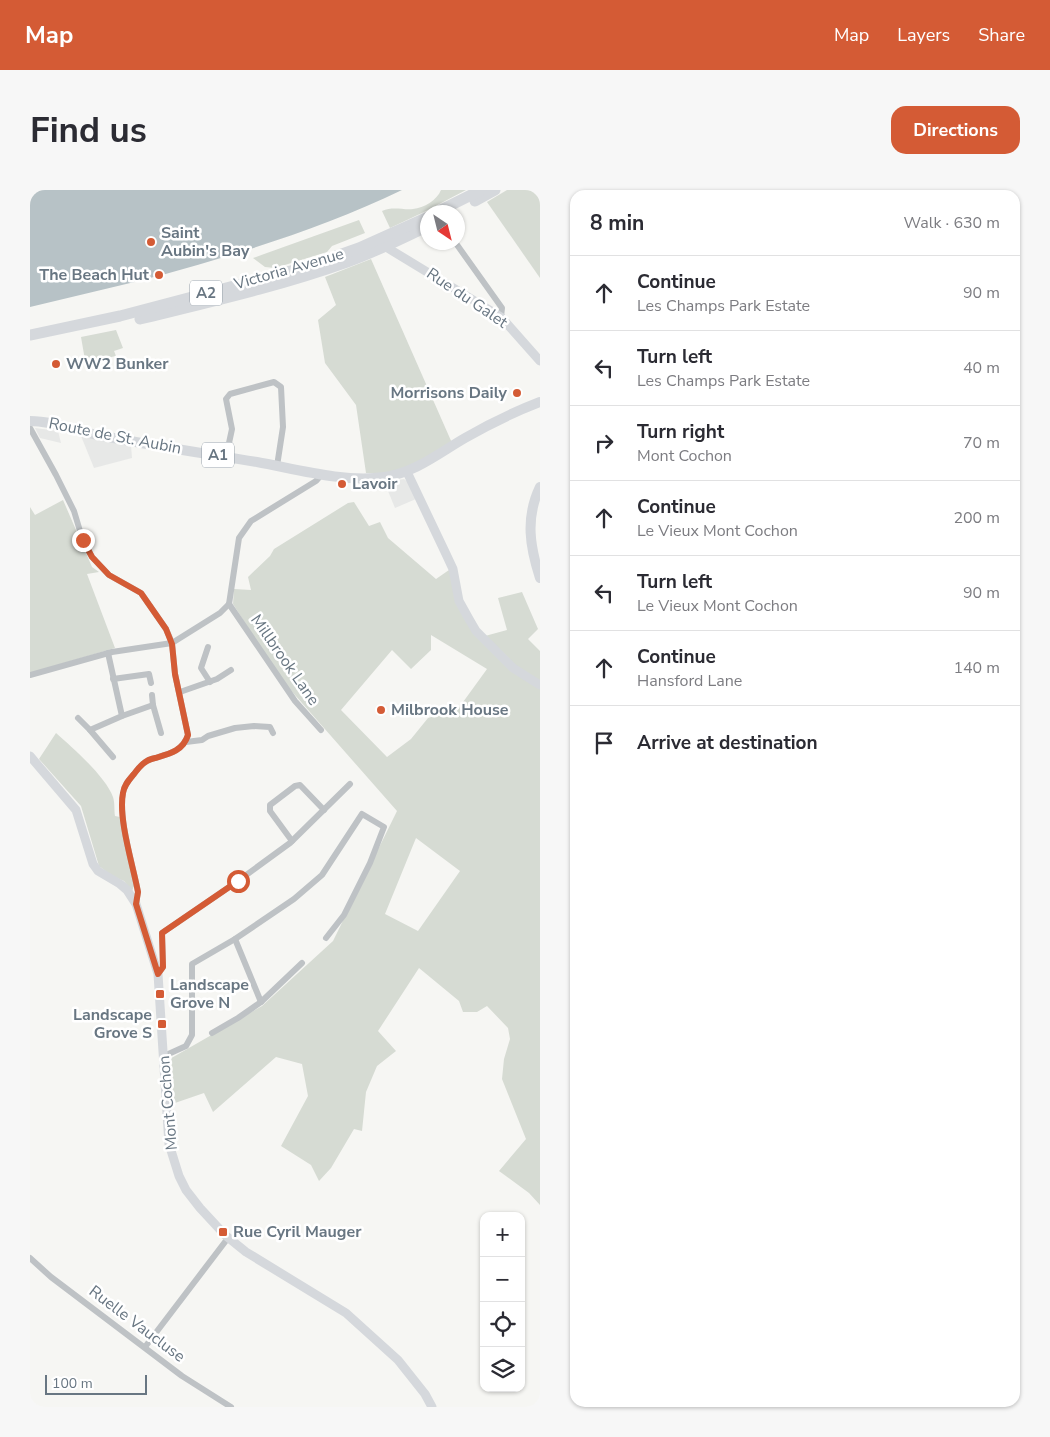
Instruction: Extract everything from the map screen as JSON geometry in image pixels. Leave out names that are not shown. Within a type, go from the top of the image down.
[{"type":"highway","points":[[451,205],[481,190]]},
{"type":"highway","points":[[465,206],[495,190]]},
{"type":"highway","name":"Victoria Avenue","points":[[30,341],[115,324],[319,272],[382,243],[420,222]]},
{"type":"highway","name":"Victoria Avenue","points":[[30,335],[120,316],[302,268],[420,229]]},
{"type":"main road","name":"Rue du Galet","points":[[382,243],[501,317],[540,361]]},
{"type":"main road","name":"Route de St. Aubin","points":[[30,422],[44,422],[98,434],[322,474],[365,478],[385,477],[407,472],[512,413],[540,402]]},
{"type":"main road","points":[[407,472],[446,554],[452,569],[459,601],[476,631],[513,668],[540,685]]},
{"type":"main road","points":[[540,488],[534,500],[530,532],[540,578]]},
{"type":"main road","name":"Mont Cochon","points":[[30,756],[76,810],[93,864],[98,871],[127,890],[136,904],[158,974],[169,1144],[186,1190],[228,1238],[267,1266],[346,1313],[398,1360],[425,1394],[432,1407]]},
{"type":"street","points":[[461,250],[502,308],[501,317]]},
{"type":"street","points":[[226,457],[232,429],[226,399],[230,394],[274,382],[281,387],[283,428],[277,466]]},
{"type":"street","points":[[30,428],[74,511],[83,540],[92,557],[109,575],[141,593],[166,629],[172,644],[175,674],[188,735],[186,742],[174,753],[149,759],[141,765],[127,783],[123,793],[122,816],[138,892],[136,904]]},
{"type":"street","points":[[30,675],[108,653],[172,644],[220,613],[229,604],[239,538],[251,521],[316,480],[322,474]]},
{"type":"street","name":"Millbrook Lane","points":[[229,604],[295,701],[321,730]]},
{"type":"street","points":[[208,647],[201,668],[210,682]]},
{"type":"street","points":[[108,653],[122,716]]},
{"type":"street","points":[[180,692],[210,682],[231,670]]},
{"type":"street","points":[[113,679],[149,674],[151,683]]},
{"type":"street","points":[[152,695],[161,733]]},
{"type":"street","points":[[90,730],[153,705]]},
{"type":"street","points":[[78,718],[113,756]]},
{"type":"street","points":[[186,742],[202,740],[208,736],[235,728],[254,726],[270,728],[273,733]]},
{"type":"street","points":[[158,974],[163,967],[162,933],[292,841],[350,784]]},
{"type":"street","points":[[292,841],[270,811],[270,805],[295,786],[300,785],[324,810]]},
{"type":"street","points":[[164,1056],[186,1046],[192,1035],[192,964],[235,939],[294,899],[322,875],[362,814],[384,827],[370,863],[344,915],[326,938]]},
{"type":"street","points":[[235,939],[261,1002]]},
{"type":"street","points":[[212,1033],[261,1002],[302,963]]},
{"type":"street","points":[[145,1347],[228,1238]]},
{"type":"street","name":"Ruelle Vaucluse","points":[[30,1258],[51,1277],[182,1376],[231,1407]]},
{"type":"shaded area","name":"Saint Aubin's Bay","points":[[30,190],[402,190],[344,216],[254,248],[162,275],[162,273],[157,274],[157,276],[147,279],[30,307]]},
{"type":"shaded area","points":[[441,190],[466,190],[437,205],[426,205]]},
{"type":"shaded area","points":[[507,190],[540,190],[540,278],[487,202]]},
{"type":"shaded area","points":[[420,207],[420,214],[390,228],[382,211],[390,209]]},
{"type":"shaded area","points":[[359,220],[365,233],[332,246],[327,252],[275,268],[265,267],[253,258]]},
{"type":"shaded area","points":[[371,259],[452,443],[415,464],[391,473],[366,473],[356,405],[325,363],[318,320],[336,305],[325,277]]},
{"type":"shaded area","points":[[116,330],[123,348],[114,351],[116,356],[88,362],[85,360],[81,337]]},
{"type":"shaded area","points":[[35,428],[58,431],[61,443],[40,438]]},
{"type":"shaded area","points":[[81,436],[131,445],[132,458],[94,468]]},
{"type":"shaded area","points":[[404,479],[409,483],[416,499],[395,508],[388,491],[387,482]]},
{"type":"shaded area","points":[[63,500],[92,567],[99,572],[87,574],[115,648],[30,673],[30,507],[35,515]]},
{"type":"shaded area","points":[[354,502],[369,526],[380,522],[388,538],[436,579],[449,570],[462,610],[485,636],[507,630],[498,598],[522,592],[538,629],[528,639],[540,651],[540,1205],[529,1193],[499,1171],[526,1139],[502,1079],[504,1059],[510,1039],[508,1028],[487,1006],[477,1012],[463,1012],[459,1001],[419,968],[378,1031],[396,1051],[377,1066],[366,1092],[362,1131],[354,1129],[331,1168],[319,1181],[311,1165],[281,1146],[308,1096],[302,1064],[276,1057],[213,1112],[204,1093],[172,1104],[168,1060],[262,1006],[333,941],[397,811],[280,678],[233,604],[234,589],[251,590],[248,577],[270,556],[274,549],[348,503]],"holes":[[[431,635],[487,669],[458,709],[428,718],[411,739],[387,757],[341,710],[392,650],[411,669],[431,650]],[[416,838],[460,871],[418,931],[385,914]]]},
{"type":"shaded area","points":[[56,733],[88,763],[109,789],[114,799],[115,816],[120,817],[134,886],[132,891],[124,881],[112,876],[99,866],[81,806],[39,759]]},
{"type":"place","name":"Saint Aubin's Bay","points":[[151,242]]},
{"type":"place","name":"The Beach Hut","points":[[159,275]]},
{"type":"place","name":"WW2 Bunker","points":[[56,364]]},
{"type":"place","name":"Morrisons Daily","points":[[517,393]]},
{"type":"place","name":"Lavoir","points":[[342,484]]},
{"type":"place","name":"Milbrook House","points":[[381,710]]},
{"type":"place","name":"Landscape Grove N","points":[[160,994]]},
{"type":"place","name":"Landscape Grove S","points":[[162,1024]]},
{"type":"place","name":"Rue Cyril Mauger","points":[[223,1232]]},
{"type":"route","points":[[83,540],[92,557],[109,575],[141,593],[166,629],[172,644],[175,674],[188,735],[186,742],[174,753],[149,759],[141,765],[127,783],[123,793],[122,816],[138,892],[136,904],[158,974],[163,967],[162,933],[238,881]]}]
